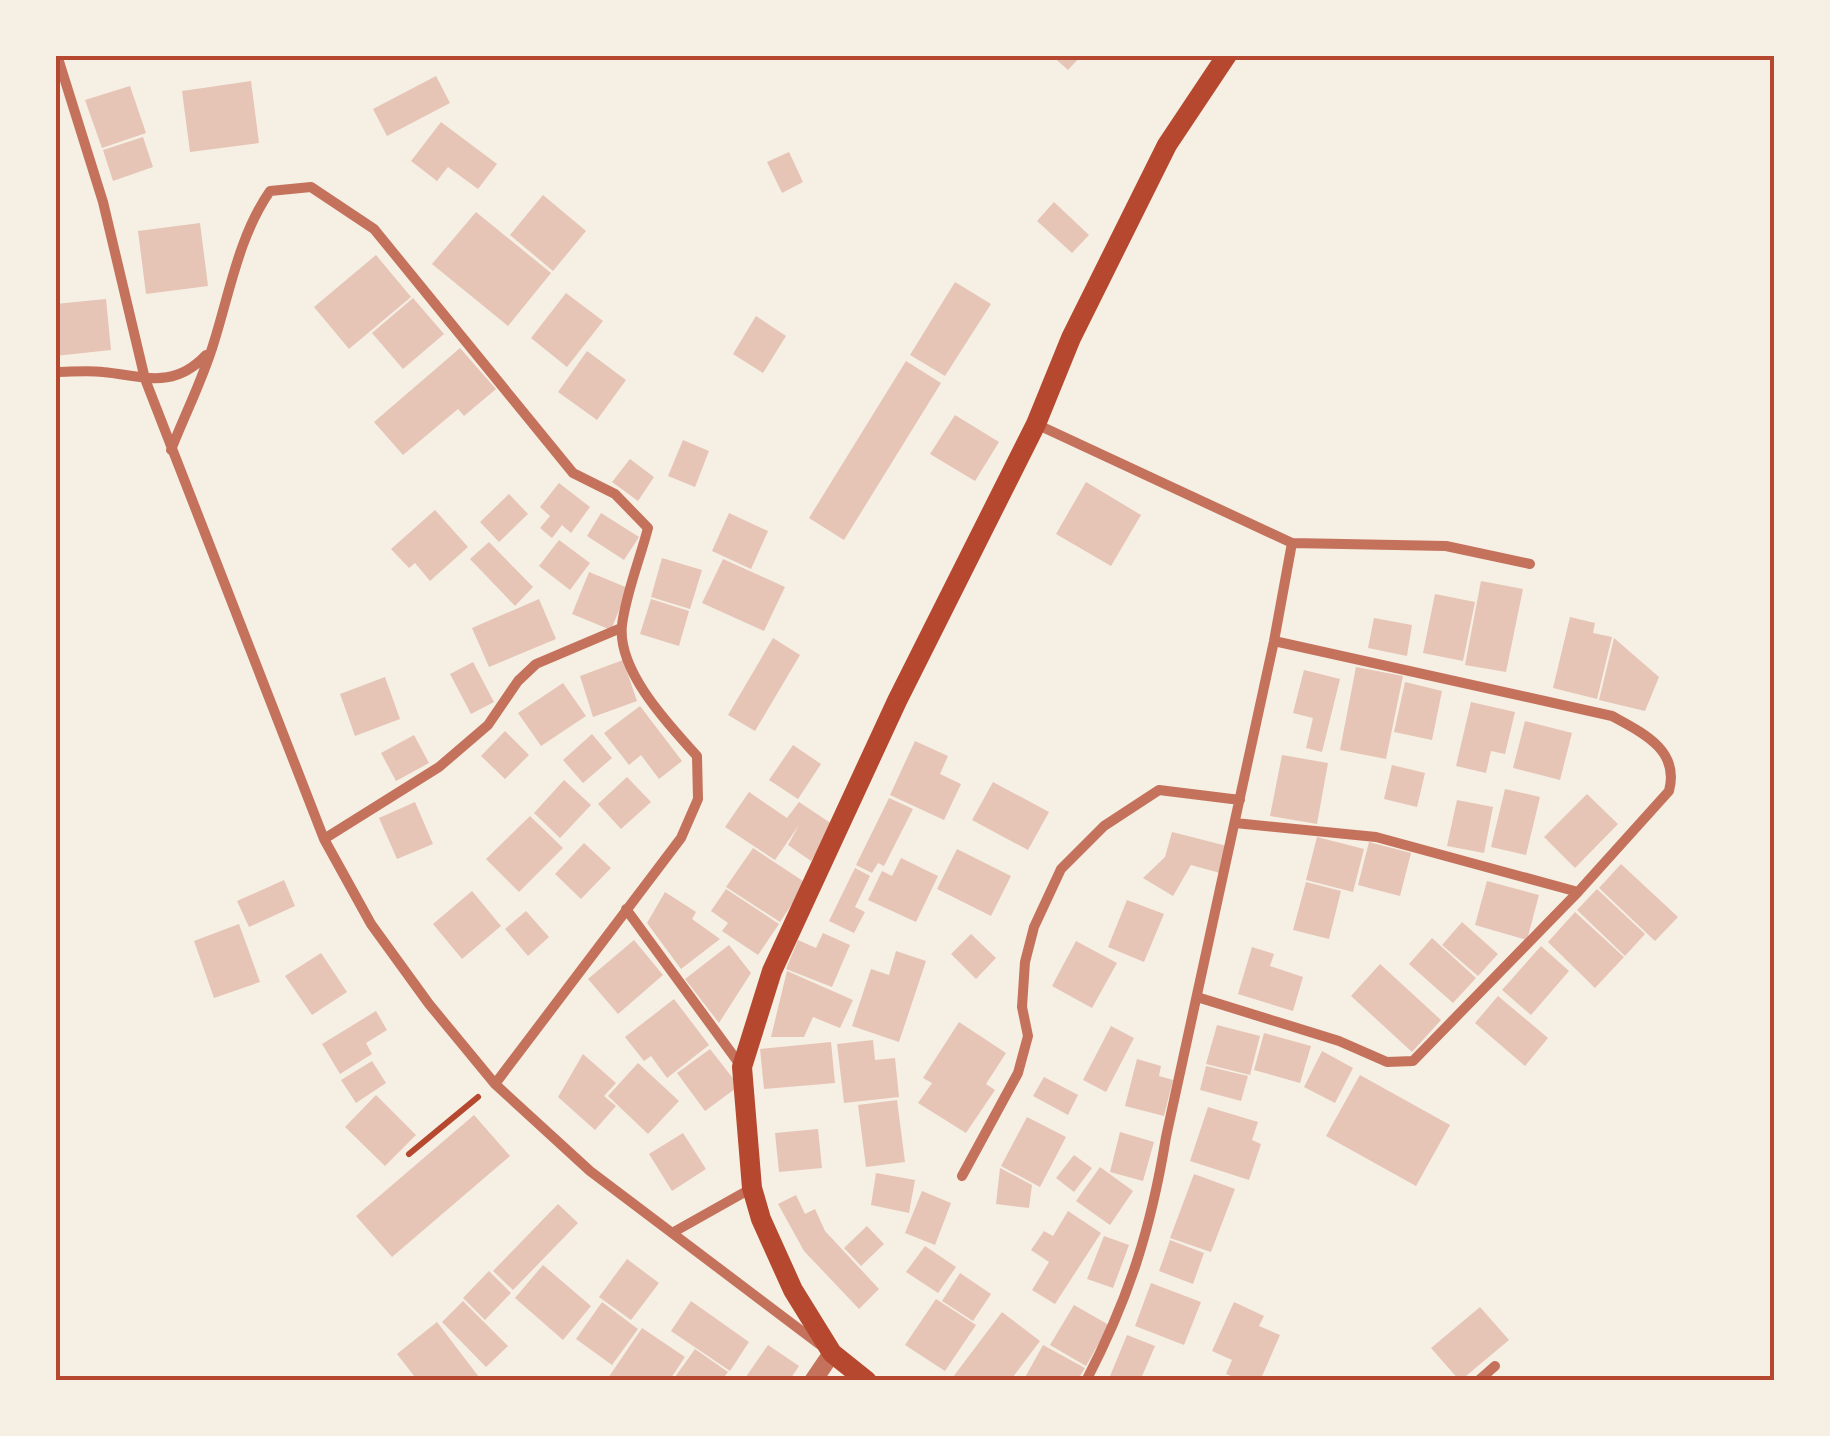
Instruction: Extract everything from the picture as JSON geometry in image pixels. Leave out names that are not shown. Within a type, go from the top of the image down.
[{"type":"main road","points":[[867,1381],[832,1353],[793,1290],[760,1219],[752,1188],[742,1067],[772,971],[904,685],[1036,424],[1072,338],[1168,145],[1227,55]]},
{"type":"street","points":[[57,55],[103,202],[145,379],[324,839],[372,924],[429,1004],[494,1084],[590,1171],[832,1353],[813,1381]]},
{"type":"street","points":[[171,450],[213,348],[247,232],[270,191],[311,187],[374,228],[573,473],[615,494],[648,528],[622,628],[631,668],[651,705],[697,756],[698,799],[681,838],[494,1084]]},
{"type":"street","points":[[55,372],[100,371],[145,379],[188,372],[213,348]]},
{"type":"street","points":[[1036,424],[1292,543],[1446,546],[1530,564]]},
{"type":"street","points":[[1086,1381],[1117,1322],[1154,1211],[1166,1136],[1292,543]]},
{"type":"street","points":[[324,839],[439,766],[488,726],[518,681],[536,664],[622,628]]},
{"type":"street","points":[[1197,996],[1387,1062],[1413,1061],[1578,892],[1669,791],[1674,774],[1665,756],[1646,735],[1612,716],[1274,640]]},
{"type":"street","points":[[962,1176],[1018,1073],[1028,1036],[1022,1007],[1025,962],[1034,926],[1061,869],[1104,826],[1159,790],[1240,800]]},
{"type":"street","points":[[1235,824],[1376,837],[1578,892]]},
{"type":"street","points":[[626,909],[742,1067]]},
{"type":"street","points":[[672,1233],[752,1188]]},
{"type":"street","points":[[1478,1381],[1495,1366]]},
{"type":"path","points":[[409,1154],[494,1084]]},
{"type":"building","points":[[1051,55],[1082,55],[1068,70]]},
{"type":"building","points":[[436,76],[450,103],[387,136],[373,109]]},
{"type":"building","points":[[251,81],[259,143],[190,152],[182,91]]},
{"type":"building","points":[[130,86],[146,133],[102,148],[85,100]]},
{"type":"building","points":[[441,122],[497,164],[478,189],[448,167],[437,181],[411,161]]},
{"type":"building","points":[[143,137],[153,167],[113,181],[103,150]]},
{"type":"building","points":[[789,152],[803,182],[782,193],[767,162]]},
{"type":"building","points":[[543,195],[586,231],[553,271],[510,235]]},
{"type":"building","points":[[1054,202],[1089,235],[1072,253],[1037,221]]},
{"type":"building","points":[[476,212],[551,273],[508,326],[432,264]]},
{"type":"building","points":[[200,223],[208,286],[146,294],[138,231]]},
{"type":"building","points":[[376,255],[411,297],[349,349],[314,307]]},
{"type":"building","points":[[955,282],[991,304],[945,376],[910,355]]},
{"type":"building","points":[[566,293],[603,321],[567,367],[531,338]]},
{"type":"building","points":[[413,298],[444,334],[403,369],[372,333]]},
{"type":"building","points":[[106,299],[111,350],[55,356],[55,304]]},
{"type":"building","points":[[756,316],[786,336],[763,373],[733,354]]},
{"type":"building","points":[[460,348],[496,389],[464,416],[458,409],[403,455],[374,422]]},
{"type":"building","points":[[587,351],[626,380],[597,420],[558,392]]},
{"type":"building","points":[[906,361],[941,383],[844,540],[809,518]]},
{"type":"building","points":[[955,415],[999,442],[975,481],[930,454]]},
{"type":"building","points":[[683,440],[709,451],[695,487],[668,476]]},
{"type":"building","points":[[630,459],[654,477],[638,501],[612,482]]},
{"type":"building","points":[[1086,482],[1141,515],[1111,566],[1056,534]]},
{"type":"building","points":[[559,483],[590,507],[571,533],[562,525],[552,538],[540,528],[550,516],[540,507]]},
{"type":"building","points":[[509,494],[528,514],[499,542],[480,522]]},
{"type":"building","points":[[435,510],[468,547],[430,581],[415,563],[409,568],[391,549]]},
{"type":"building","points":[[601,513],[639,537],[624,560],[587,536]]},
{"type":"building","points":[[729,513],[768,531],[751,569],[712,551]]},
{"type":"building","points":[[559,540],[590,563],[570,590],[539,566]]},
{"type":"building","points":[[489,542],[533,587],[515,606],[470,559]]},
{"type":"building","points":[[662,558],[702,570],[690,609],[651,597]]},
{"type":"building","points":[[723,559],[785,587],[764,631],[702,603]]},
{"type":"building","points":[[589,572],[628,588],[611,630],[572,614]]},
{"type":"building","points":[[1481,581],[1523,589],[1506,672],[1465,665]]},
{"type":"building","points":[[1435,594],[1475,602],[1463,661],[1423,653]]},
{"type":"building","points":[[539,599],[556,639],[489,667],[472,628]]},
{"type":"building","points":[[651,599],[689,611],[679,646],[640,634]]},
{"type":"building","points":[[1570,617],[1595,623],[1593,633],[1612,637],[1597,699],[1553,688]]},
{"type":"building","points":[[1374,618],[1412,625],[1407,656],[1368,648]]},
{"type":"building","points":[[773,638],[800,655],[755,731],[728,715]]},
{"type":"building","points":[[1614,638],[1659,677],[1645,711],[1599,700]]},
{"type":"building","points":[[623,660],[637,701],[593,717],[580,676]]},
{"type":"building","points":[[473,662],[494,702],[471,714],[450,674]]},
{"type":"building","points":[[1356,667],[1403,676],[1386,759],[1340,750]]},
{"type":"building","points":[[1304,670],[1340,679],[1322,752],[1306,748],[1313,718],[1293,713]]},
{"type":"building","points":[[385,677],[400,719],[355,736],[340,694]]},
{"type":"building","points":[[1405,682],[1442,691],[1432,740],[1394,732]]},
{"type":"building","points":[[563,683],[586,716],[541,746],[518,713]]},
{"type":"building","points":[[1471,702],[1515,712],[1505,754],[1491,751],[1486,773],[1456,766]]},
{"type":"building","points":[[640,706],[682,761],[659,779],[641,755],[629,765],[604,733]]},
{"type":"building","points":[[1525,721],[1572,733],[1560,780],[1513,768]]},
{"type":"building","points":[[505,731],[529,755],[505,779],[481,756]]},
{"type":"building","points":[[592,734],[612,758],[583,783],[563,760]]},
{"type":"building","points":[[414,735],[429,763],[396,781],[381,753]]},
{"type":"building","points":[[915,741],[948,756],[940,774],[961,784],[944,820],[890,795]]},
{"type":"building","points":[[793,745],[821,764],[798,799],[769,780]]},
{"type":"building","points":[[1282,755],[1328,763],[1317,824],[1270,816]]},
{"type":"building","points":[[1392,765],[1425,773],[1417,807],[1384,799]]},
{"type":"building","points":[[627,777],[651,802],[621,829],[598,804]]},
{"type":"building","points":[[564,780],[591,805],[560,838],[534,813]]},
{"type":"building","points":[[993,782],[1049,812],[1028,850],[972,820]]},
{"type":"building","points":[[1505,789],[1540,797],[1526,855],[1491,847]]},
{"type":"building","points":[[749,792],[787,818],[799,802],[835,826],[811,861],[788,845],[799,825],[775,860],[725,827]]},
{"type":"building","points":[[1587,794],[1618,824],[1575,868],[1544,837]]},
{"type":"building","points":[[889,798],[913,809],[884,866],[878,863],[872,873],[856,865]]},
{"type":"building","points":[[1457,800],[1493,807],[1484,853],[1447,846]]},
{"type":"building","points":[[415,802],[433,844],[397,859],[379,818]]},
{"type":"building","points":[[530,816],[563,848],[519,892],[486,859]]},
{"type":"building","points":[[1172,832],[1227,846],[1220,873],[1191,865],[1173,896],[1143,878],[1165,857]]},
{"type":"building","points":[[1317,837],[1364,849],[1353,892],[1306,880]]},
{"type":"building","points":[[1369,842],[1411,853],[1400,896],[1358,885]]},
{"type":"building","points":[[584,843],[611,868],[581,899],[555,874]]},
{"type":"building","points":[[753,848],[806,883],[780,922],[726,887]]},
{"type":"building","points":[[957,849],[1011,876],[991,916],[937,889]]},
{"type":"building","points":[[901,858],[938,876],[916,922],[868,900],[882,871],[892,876]]},
{"type":"building","points":[[1621,864],[1678,917],[1655,941],[1599,888]]},
{"type":"building","points":[[855,868],[870,876],[855,907],[865,912],[854,933],[829,921]]},
{"type":"building","points":[[284,880],[295,906],[249,927],[237,901]]},
{"type":"building","points":[[1487,881],[1539,895],[1527,940],[1475,925]]},
{"type":"building","points":[[1306,882],[1341,891],[1329,939],[1293,930]]},
{"type":"building","points":[[726,889],[779,924],[758,955],[722,931],[728,923],[711,911]]},
{"type":"building","points":[[1597,889],[1645,934],[1625,956],[1577,910]]},
{"type":"building","points":[[472,891],[501,926],[462,959],[433,924]]},
{"type":"building","points":[[665,892],[696,912],[692,919],[720,939],[681,969],[647,923]]},
{"type":"building","points":[[1127,900],[1164,914],[1144,962],[1108,947]]},
{"type":"building","points":[[526,911],[549,937],[528,956],[505,929]]},
{"type":"building","points":[[1575,912],[1624,957],[1595,988],[1548,942]]},
{"type":"building","points":[[1462,922],[1498,954],[1478,976],[1442,945]]},
{"type":"building","points":[[239,924],[260,982],[214,998],[194,941]]},
{"type":"building","points":[[823,933],[850,945],[832,987],[786,969],[798,940],[816,948]]},
{"type":"building","points":[[971,934],[996,958],[976,979],[951,954]]},
{"type":"building","points":[[1432,938],[1476,978],[1453,1003],[1409,964]]},
{"type":"building","points":[[634,940],[663,975],[618,1014],[588,979]]},
{"type":"building","points":[[1076,941],[1117,963],[1092,1008],[1052,986]]},
{"type":"building","points":[[729,945],[751,973],[719,1023],[685,979]]},
{"type":"building","points":[[1541,946],[1569,971],[1531,1015],[1502,990]]},
{"type":"building","points":[[1252,947],[1274,954],[1270,966],[1303,977],[1293,1011],[1238,994]]},
{"type":"building","points":[[896,951],[926,961],[899,1042],[852,1026],[871,969],[889,975]]},
{"type":"building","points":[[321,953],[347,992],[312,1015],[285,976]]},
{"type":"building","points":[[1380,964],[1441,1020],[1412,1052],[1351,996]]},
{"type":"building","points":[[787,971],[853,1000],[840,1028],[813,1017],[804,1037],[771,1037]]},
{"type":"building","points":[[1498,996],[1548,1038],[1525,1066],[1475,1023]]},
{"type":"building","points":[[674,999],[709,1045],[667,1078],[651,1056],[644,1061],[625,1037]]},
{"type":"building","points":[[376,1011],[387,1030],[366,1043],[372,1054],[340,1074],[322,1044]]},
{"type":"building","points":[[959,1022],[1006,1053],[986,1084],[995,1090],[966,1133],[918,1103],[932,1083],[923,1078]]},
{"type":"building","points":[[1217,1025],[1260,1036],[1250,1075],[1206,1064]]},
{"type":"building","points":[[1111,1026],[1134,1038],[1106,1092],[1083,1080]]},
{"type":"building","points":[[1264,1033],[1311,1046],[1300,1083],[1254,1070]]},
{"type":"building","points":[[873,1040],[875,1060],[895,1058],[899,1097],[844,1103],[837,1044]]},
{"type":"building","points":[[831,1042],[835,1083],[764,1089],[760,1049]]},
{"type":"building","points":[[710,1049],[739,1086],[705,1111],[677,1073]]},
{"type":"building","points":[[1322,1051],[1353,1068],[1335,1103],[1304,1087]]},
{"type":"building","points":[[583,1054],[616,1083],[604,1096],[616,1106],[595,1130],[558,1097]]},
{"type":"building","points":[[1137,1059],[1161,1066],[1159,1076],[1173,1080],[1164,1116],[1125,1106]]},
{"type":"building","points":[[372,1061],[386,1083],[356,1103],[341,1080]]},
{"type":"building","points":[[638,1063],[679,1101],[648,1134],[608,1096]]},
{"type":"building","points":[[1206,1066],[1248,1076],[1241,1101],[1200,1090]]},
{"type":"building","points":[[1360,1075],[1450,1125],[1416,1186],[1326,1136]]},
{"type":"building","points":[[1044,1077],[1078,1095],[1068,1115],[1033,1096]]},
{"type":"building","points":[[376,1095],[416,1135],[385,1166],[345,1127]]},
{"type":"building","points":[[897,1100],[905,1162],[866,1167],[858,1105]]},
{"type":"building","points":[[1208,1107],[1258,1122],[1252,1140],[1261,1144],[1249,1180],[1190,1161]]},
{"type":"building","points":[[474,1115],[510,1156],[392,1257],[356,1216]]},
{"type":"building","points":[[1027,1117],[1066,1137],[1040,1187],[1001,1166]]},
{"type":"building","points":[[818,1129],[822,1168],[779,1172],[775,1133]]},
{"type":"building","points":[[1120,1132],[1154,1142],[1143,1181],[1110,1172]]},
{"type":"building","points":[[683,1133],[706,1169],[672,1191],[649,1154]]},
{"type":"building","points":[[1074,1155],[1092,1168],[1074,1192],[1056,1178]]},
{"type":"building","points":[[1100,1167],[1133,1191],[1110,1225],[1076,1201]]},
{"type":"building","points":[[1000,1168],[1032,1185],[1029,1208],[996,1204]]},
{"type":"building","points":[[876,1173],[915,1180],[909,1213],[871,1205]]},
{"type":"building","points":[[1194,1174],[1235,1189],[1211,1252],[1170,1238]]},
{"type":"building","points":[[922,1191],[951,1203],[935,1245],[905,1233]]},
{"type":"building","points":[[796,1195],[805,1214],[815,1209],[825,1231],[879,1289],[859,1309],[804,1251],[778,1204]]},
{"type":"building","points":[[558,1204],[578,1223],[513,1290],[493,1271]]},
{"type":"building","points":[[1068,1211],[1101,1233],[1055,1304],[1032,1290],[1049,1262],[1031,1250],[1044,1231],[1053,1236]]},
{"type":"building","points":[[867,1226],[884,1244],[861,1266],[844,1248]]},
{"type":"building","points":[[1104,1236],[1129,1245],[1113,1288],[1087,1279]]},
{"type":"building","points":[[1170,1240],[1204,1253],[1193,1284],[1159,1271]]},
{"type":"building","points":[[925,1246],[956,1267],[938,1293],[906,1272]]},
{"type":"building","points":[[627,1259],[659,1283],[631,1320],[599,1297]]},
{"type":"building","points":[[543,1265],[591,1306],[563,1340],[515,1298]]},
{"type":"building","points":[[489,1271],[511,1293],[485,1320],[463,1298]]},
{"type":"building","points":[[960,1273],[991,1294],[973,1321],[942,1301]]},
{"type":"building","points":[[1151,1283],[1201,1302],[1184,1345],[1135,1326]]},
{"type":"building","points":[[936,1299],[976,1325],[945,1371],[905,1345]]},
{"type":"building","points":[[463,1301],[508,1346],[486,1367],[442,1322]]},
{"type":"building","points":[[691,1301],[749,1342],[730,1371],[671,1331]]},
{"type":"building","points":[[602,1302],[638,1329],[612,1365],[576,1339]]},
{"type":"building","points":[[1234,1302],[1264,1316],[1259,1326],[1280,1335],[1260,1381],[1243,1381],[1226,1374],[1232,1360],[1212,1351]]},
{"type":"building","points":[[1074,1305],[1109,1325],[1086,1366],[1050,1345]]},
{"type":"building","points":[[1480,1307],[1509,1340],[1460,1381],[1431,1348]]},
{"type":"building","points":[[1002,1312],[1040,1341],[1010,1381],[959,1381],[953,1377]]},
{"type":"building","points":[[437,1322],[482,1381],[418,1381],[397,1354]]},
{"type":"building","points":[[642,1328],[685,1357],[669,1381],[606,1381]]},
{"type":"building","points":[[1127,1335],[1155,1346],[1140,1381],[1108,1381]]},
{"type":"building","points":[[768,1345],[799,1366],[789,1381],[743,1381]]},
{"type":"building","points":[[1043,1345],[1085,1368],[1077,1381],[1023,1381]]},
{"type":"building","points":[[695,1349],[728,1372],[721,1381],[681,1381],[675,1377]]}]
